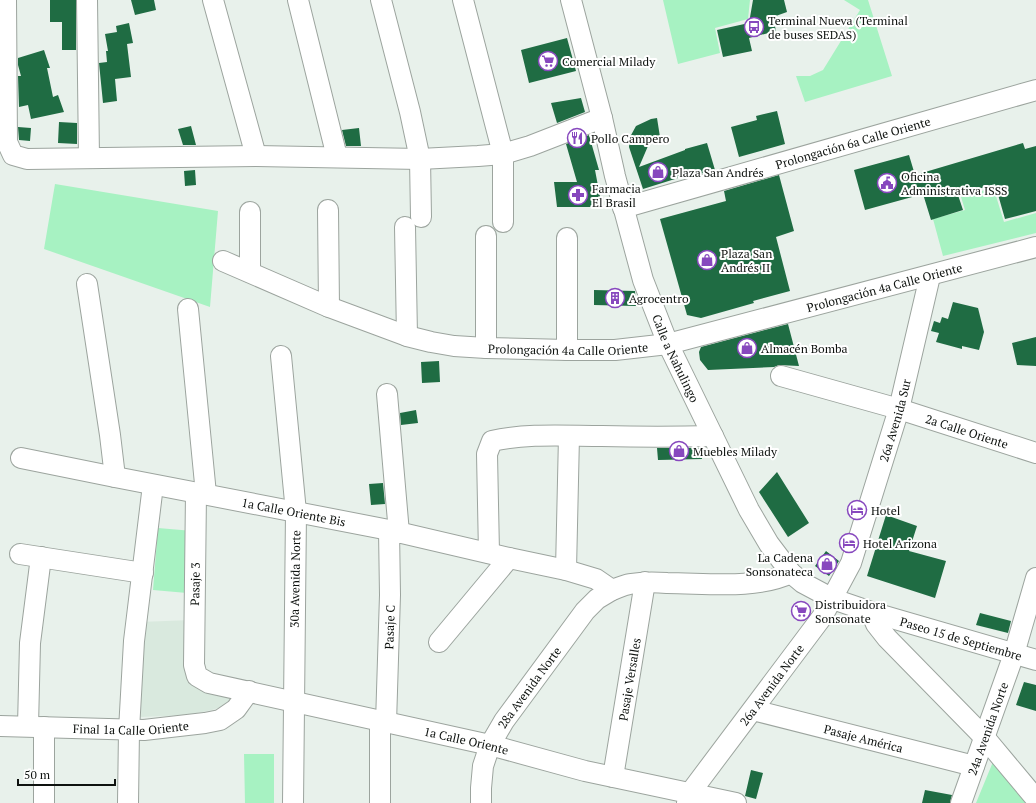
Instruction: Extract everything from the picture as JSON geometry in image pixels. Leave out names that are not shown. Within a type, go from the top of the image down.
[{"type":"street","points":[[6,0],[7,142],[13,155],[27,159],[256,156],[420,159],[478,156],[503,154],[530,146],[602,118]]},
{"type":"street","points":[[87,0],[90,158]]},
{"type":"street","points":[[213,0],[256,156]]},
{"type":"street","points":[[298,0],[337,157]]},
{"type":"street","points":[[381,0],[410,112],[420,159],[413,222],[407,336]]},
{"type":"street","points":[[463,0],[503,154],[503,222]]},
{"type":"street","name":"Calle a Nahulingo","points":[[571,0],[642,280],[668,344],[749,510],[769,544],[791,573],[803,583],[826,595]]},
{"type":"street","name":"Prolongación 6a Calle Oriente","points":[[623,208],[1036,90]]},
{"type":"street","points":[[328,210],[329,307]]},
{"type":"street","points":[[250,212],[250,272]]},
{"type":"street","points":[[486,236],[486,348]]},
{"type":"street","points":[[567,238],[567,350]]},
{"type":"street","name":"Prolongación 4a Calle Oriente","points":[[223,261],[329,307],[407,336],[446,345],[486,348],[615,350],[668,344],[1036,248]]},
{"type":"street","name":"26a Avenida Sur","points":[[851,563],[899,410],[930,276]]},
{"type":"street","points":[[87,284],[115,478]]},
{"type":"street","name":"Pasaje 3","points":[[188,309],[201,494],[194,665],[197,676]]},
{"type":"street","name":"30a Avenida Norte","points":[[281,356],[296,512],[293,803]]},
{"type":"street","name":"2a Calle Oriente","points":[[780,376],[899,410],[1036,453]]},
{"type":"street","name":"Pasaje C","points":[[380,803],[394,531],[387,394]]},
{"type":"street","points":[[566,570],[569,436]]},
{"type":"street","points":[[490,553],[487,454],[492,442],[507,438],[569,436],[713,436]]},
{"type":"street","name":"1a Calle Oriente Bis","points":[[21,458],[115,478],[394,531],[566,570],[596,579],[612,590]]},
{"type":"street","points":[[128,803],[129,730],[134,641],[153,485]]},
{"type":"street","points":[[20,554],[143,573]]},
{"type":"street","points":[[41,557],[30,643],[36,727],[44,803]]},
{"type":"street","points":[[439,642],[509,558]]},
{"type":"street","name":"26a Avenida Norte","points":[[689,798],[822,617],[826,595],[851,563]]},
{"type":"street","name":"28a Avenida Norte","points":[[481,803],[483,766],[490,745],[504,721],[585,611],[597,599],[612,590],[629,584],[645,582],[736,584],[763,583],[781,578],[791,573]]},
{"type":"street","name":"24a Avenida Norte","points":[[961,803],[1014,654],[1036,578]]},
{"type":"street","name":"Pasaje Versalles","points":[[613,777],[645,582]]},
{"type":"street","name":"Paseo 15 de Septiembre","points":[[826,595],[870,612],[1036,660]]},
{"type":"street","points":[[870,612],[876,624],[887,638],[985,738],[1036,799]]},
{"type":"street","name":"1a Calle Oriente","points":[[197,676],[209,682],[490,745],[689,798],[736,803]]},
{"type":"street","name":"Final 1a Calle Oriente","points":[[0,726],[144,730],[220,720],[236,709],[249,691]]},
{"type":"street","name":"Pasaje América","points":[[753,710],[974,766]]},
{"type":"shaded area","points":[[191,620],[190,669],[242,694],[227,705],[212,710],[188,715],[137,716],[140,622]]},
{"type":"green space","points":[[663,0],[750,0],[748,19],[715,28],[720,53],[678,64]]},
{"type":"green space","points":[[844,0],[868,0],[892,76],[805,102],[796,76],[810,76],[823,70],[860,10]]},
{"type":"green space","points":[[55,184],[218,211],[210,307],[44,249]]},
{"type":"green space","points":[[1002,185],[1004,193],[996,196],[1004,222],[1036,213],[1036,233],[943,256],[933,219],[965,210],[961,197]]},
{"type":"green space","points":[[158,528],[193,531],[187,593],[153,590]]},
{"type":"green space","points":[[244,754],[274,754],[274,803],[245,803]]},
{"type":"green space","points":[[995,757],[1032,803],[976,803]]},
{"type":"building","points":[[50,0],[76,0],[76,50],[62,50],[62,22],[50,22]]},
{"type":"building","points":[[131,0],[154,0],[156,10],[135,15]]},
{"type":"building","name":"Terminal Nueva (Terminal de buses SEDAS)","points":[[753,0],[784,0],[787,12],[773,17],[776,31],[749,38],[752,51],[723,57],[717,30],[749,23]]},
{"type":"building","points":[[129,23],[133,43],[127,44],[131,77],[115,79],[117,101],[103,103],[99,63],[107,62],[106,51],[108,51],[105,34],[117,32],[116,26]]},
{"type":"building","name":"Comercial Milady","points":[[567,38],[576,71],[529,83],[521,50]]},
{"type":"building","points":[[44,50],[50,68],[47,68],[53,97],[58,95],[64,112],[31,119],[28,105],[19,107],[18,76],[21,76],[18,58]]},
{"type":"building","points":[[581,98],[585,112],[557,123],[551,103]]},
{"type":"building","points":[[777,111],[785,144],[739,157],[731,127],[757,120],[756,116]]},
{"type":"building","points":[[657,118],[660,137],[651,139],[639,167],[685,149],[707,143],[715,170],[692,176],[691,174],[643,189],[629,147],[630,137],[636,126],[651,119]]},
{"type":"building","points":[[59,122],[77,123],[77,144],[58,143]]},
{"type":"building","points":[[191,126],[196,145],[183,145],[178,129]]},
{"type":"building","points":[[18,127],[31,128],[30,141],[19,140]]},
{"type":"building","points":[[359,128],[361,146],[346,146],[342,130]]},
{"type":"building","points":[[589,135],[599,170],[595,170],[602,207],[557,207],[554,182],[577,182],[566,144]]},
{"type":"building","points":[[1023,143],[1025,149],[1036,146],[1036,211],[1005,219],[995,184],[958,195],[963,210],[931,220],[923,194],[865,210],[854,170],[909,155],[915,175]]},
{"type":"building","points":[[195,170],[196,185],[185,186],[184,171]]},
{"type":"building","points":[[779,175],[794,231],[776,237],[790,291],[701,318],[687,315],[660,219],[726,201],[724,191]]},
{"type":"building","name":"Agrocentro","points":[[594,290],[635,291],[636,306],[594,305]]},
{"type":"building","points":[[953,302],[978,308],[984,332],[979,350],[962,346],[962,349],[936,342],[939,333],[931,331],[934,321],[940,323],[942,317],[948,319]]},
{"type":"building","name":"Almacén Bomba","points":[[788,324],[799,366],[779,365],[774,367],[708,370],[700,360],[699,352],[701,347]]},
{"type":"building","points":[[1036,337],[1036,366],[1017,365],[1012,343]]},
{"type":"building","points":[[439,361],[440,382],[422,383],[421,362]]},
{"type":"building","points":[[416,410],[418,423],[401,425],[400,413]]},
{"type":"building","name":"Muebles Milady","points":[[657,448],[701,448],[702,459],[658,460]]},
{"type":"building","points":[[777,472],[809,523],[788,537],[759,492]]},
{"type":"building","points":[[383,483],[385,504],[371,505],[369,484]]},
{"type":"building","points":[[886,515],[917,526],[909,551],[946,561],[935,598],[867,576]]},
{"type":"building","name":"La Cadena Sonsonateca","points":[[826,551],[839,561],[829,576],[815,566]]},
{"type":"building","points":[[980,613],[1011,621],[1008,633],[976,625]]},
{"type":"building","points":[[1024,682],[1036,685],[1036,711],[1016,705]]},
{"type":"building","points":[[751,770],[763,773],[756,799],[745,796]]},
{"type":"building","points":[[925,790],[952,795],[950,803],[922,803]]},
{"type":"place","name":"Terminal Nueva (Terminal de buses SEDAS)","points":[[754,27]]},
{"type":"place","name":"Comercial Milady","points":[[548,61]]},
{"type":"place","name":"Pollo Campero","points":[[577,138]]},
{"type":"place","name":"Plaza San Andrés","points":[[658,172]]},
{"type":"place","name":"Oficina Administrativa ISSS","points":[[887,183]]},
{"type":"place","name":"Farmacia El Brasil","points":[[578,195]]},
{"type":"place","name":"Plaza San Andrés II","points":[[707,260]]},
{"type":"place","name":"Agrocentro","points":[[615,298]]},
{"type":"place","name":"Almacén Bomba","points":[[747,348]]},
{"type":"place","name":"Muebles Milady","points":[[679,451]]},
{"type":"place","name":"Hotel","points":[[857,510]]},
{"type":"place","name":"Hotel Arizona","points":[[849,543]]},
{"type":"place","name":"La Cadena Sonsonateca","points":[[827,564]]},
{"type":"place","name":"Distribuidora Sonsonate","points":[[801,611]]}]
